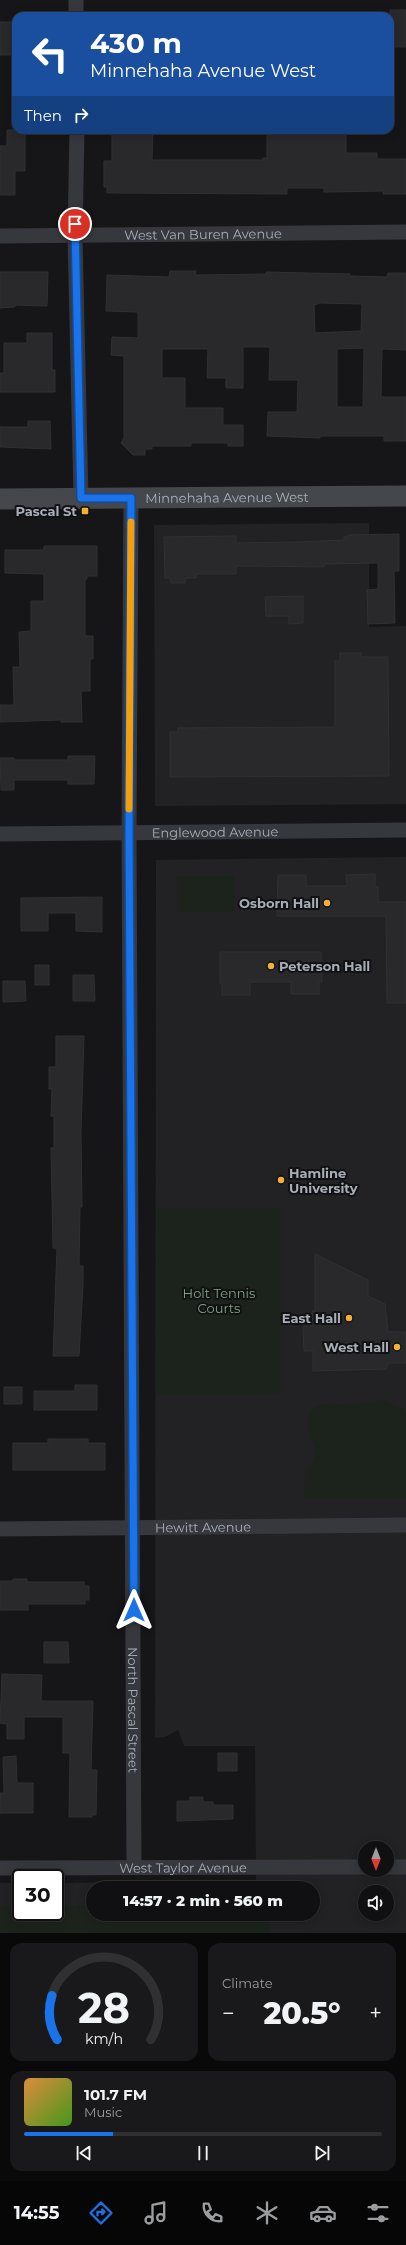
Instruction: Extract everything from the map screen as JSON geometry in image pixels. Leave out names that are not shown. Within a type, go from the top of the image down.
[{"type":"street","points":[[76,0],[76,12]]},
{"type":"street","points":[[77,134],[75,235],[81,498]]},
{"type":"street","name":"West Van Buren Avenue","points":[[0,236],[406,232]]},
{"type":"street","name":"Minnehaha Avenue West","points":[[0,499],[406,496]]},
{"type":"street","name":"North Pascal Street","points":[[131,498],[129,833],[134,1526],[134,1867]]},
{"type":"street","name":"Englewood Avenue","points":[[0,834],[406,830]]},
{"type":"street","name":"Hewitt Avenue","points":[[0,1529],[134,1526],[406,1525]]},
{"type":"street","name":"West Taylor Avenue","points":[[0,1868],[358,1867]]},
{"type":"street","points":[[394,1867],[406,1867]]},
{"type":"shaded area","points":[[369,523],[369,627],[406,626],[406,804],[155,806],[154,525]]},
{"type":"shaded area","name":"Hamline University","points":[[406,857],[406,1933],[0,1933],[0,1883],[12,1883],[12,1921],[64,1921],[64,1883],[86,1883],[86,1921],[320,1921],[320,1881],[256,1881],[255,1746],[184,1746],[178,1730],[165,1737],[155,1738],[156,860]]},
{"type":"green space","points":[[177,876],[234,876],[235,911],[178,912]]},
{"type":"green space","name":"Holt Tennis Courts","points":[[157,1208],[281,1208],[281,1394],[157,1394]]},
{"type":"green space","points":[[381,1399],[406,1410],[406,1498],[304,1498],[305,1477],[316,1454],[308,1427],[310,1411],[320,1404],[353,1405]]},
{"type":"green space","points":[[64,1905],[86,1905],[86,1921],[270,1921],[270,1933],[0,1933],[0,1906],[12,1906],[12,1921],[64,1921]]},
{"type":"building","points":[[390,10],[406,10],[406,47],[394,47],[394,12],[390,12]]},
{"type":"building","points":[[0,22],[12,22],[12,55],[0,55]]},
{"type":"building","points":[[7,130],[12,130],[12,134],[25,134],[25,171],[15,171],[15,195],[0,195],[0,146],[7,146]]},
{"type":"building","points":[[112,134],[153,134],[152,160],[263,160],[263,158],[267,158],[267,134],[346,134],[346,153],[377,153],[377,159],[406,159],[406,194],[383,194],[383,191],[324,192],[324,188],[287,188],[287,194],[107,193],[107,187],[104,187],[104,161],[112,161]]},
{"type":"building","points":[[170,271],[196,271],[195,275],[266,274],[266,272],[350,274],[350,276],[387,277],[388,273],[406,273],[406,350],[382,349],[381,397],[406,397],[406,441],[384,441],[384,436],[320,436],[320,438],[267,436],[268,412],[297,412],[298,380],[269,380],[270,347],[243,347],[243,388],[226,388],[226,378],[207,378],[208,349],[162,349],[162,378],[185,378],[185,408],[223,408],[223,425],[243,425],[243,446],[228,446],[228,443],[191,443],[191,446],[152,446],[152,449],[145,449],[145,455],[133,455],[121,443],[124,438],[124,356],[111,355],[112,337],[138,338],[138,312],[106,311],[107,275],[169,277]],"holes":[[[319,303],[362,304],[361,331],[315,333],[314,305]],[[364,348],[363,407],[337,407],[337,349]]]},
{"type":"building","points":[[0,272],[48,272],[47,306],[15,305],[15,307],[0,308]]},
{"type":"building","points":[[27,333],[52,333],[52,370],[55,370],[55,392],[0,392],[0,373],[4,373],[4,343],[27,343]]},
{"type":"building","points":[[28,421],[50,421],[51,449],[0,447],[0,427],[28,427]]},
{"type":"building","points":[[399,534],[399,571],[394,571],[395,623],[368,624],[367,590],[378,589],[378,563],[324,564],[324,567],[236,566],[236,574],[196,574],[196,578],[185,578],[185,583],[171,583],[171,578],[165,578],[164,537],[236,536],[236,543],[344,540],[344,537],[348,537],[348,535]]},
{"type":"building","points":[[44,546],[97,546],[97,576],[87,576],[87,579],[85,579],[85,636],[93,636],[93,659],[90,659],[90,691],[81,691],[82,722],[61,722],[61,720],[0,722],[0,705],[14,705],[13,667],[20,667],[19,632],[31,631],[31,601],[44,601],[44,574],[5,573],[5,550],[44,550]]},
{"type":"building","points":[[303,596],[303,623],[289,624],[289,616],[266,616],[265,597]]},
{"type":"building","points":[[340,653],[361,653],[361,657],[388,657],[389,776],[170,777],[170,732],[178,732],[178,728],[335,727],[335,661],[340,661]]},
{"type":"building","points":[[68,756],[95,756],[94,784],[68,784],[68,780],[14,780],[14,790],[1,790],[0,758],[14,758],[14,760],[68,760]]},
{"type":"building","name":"Osborn Hall","points":[[375,874],[375,887],[378,887],[378,902],[406,902],[406,1003],[387,1003],[386,916],[277,916],[278,875],[306,875],[306,886],[347,886],[346,875]]},
{"type":"building","points":[[102,897],[102,932],[76,931],[76,913],[48,913],[48,931],[21,931],[21,898]]},
{"type":"building","name":"Peterson Hall","points":[[220,952],[321,952],[322,982],[319,982],[319,994],[291,994],[291,982],[250,982],[250,995],[222,995],[222,983],[220,983]]},
{"type":"building","points":[[35,965],[49,965],[49,985],[35,985]]},
{"type":"building","points":[[73,975],[94,975],[95,1001],[73,1001]]},
{"type":"building","points":[[3,981],[25,981],[26,1001],[3,1002]]},
{"type":"building","points":[[56,1036],[84,1036],[81,1132],[82,1207],[80,1207],[79,1266],[83,1266],[83,1285],[79,1356],[53,1356],[57,1248],[53,1248],[51,1148],[54,1148],[54,1116],[51,1116],[52,1089],[49,1089],[49,1067],[56,1067]]},
{"type":"building","name":"East Hall","points":[[315,1254],[368,1280],[368,1296],[385,1304],[388,1332],[406,1332],[406,1363],[388,1363],[386,1369],[313,1371],[313,1351],[304,1351],[303,1326],[313,1326],[312,1311],[315,1311]]},
{"type":"building","points":[[75,1385],[97,1385],[97,1410],[34,1410],[34,1391],[75,1391]]},
{"type":"building","points":[[4,1387],[22,1387],[22,1404],[4,1404]]},
{"type":"building","points":[[48,1439],[88,1439],[88,1443],[105,1443],[105,1470],[13,1470],[13,1443],[48,1443]]},
{"type":"building","points":[[13,1579],[27,1579],[27,1582],[84,1582],[84,1586],[89,1586],[89,1600],[85,1600],[85,1604],[28,1604],[28,1610],[0,1610],[0,1581],[13,1581]]},
{"type":"building","points":[[44,1642],[68,1642],[69,1663],[44,1663]]},
{"type":"building","points":[[2,1674],[42,1675],[41,1701],[93,1701],[91,1770],[97,1770],[96,1815],[92,1815],[92,1817],[69,1817],[70,1753],[63,1753],[63,1717],[24,1717],[24,1739],[7,1739],[7,1724],[0,1723]]},
{"type":"building","points":[[218,1753],[237,1753],[237,1771],[218,1771]]},
{"type":"building","points":[[16,1756],[17,1783],[33,1783],[33,1813],[0,1813],[0,1793],[4,1793],[3,1757]]},
{"type":"building","points":[[190,1797],[203,1797],[203,1802],[213,1802],[213,1805],[233,1805],[233,1819],[177,1821],[177,1801],[190,1801]]},
{"type":"slow traffic","points":[[129,809],[131,522]]},
{"type":"place","name":"Pascal St","points":[[85,511]]},
{"type":"place","name":"Osborn Hall","points":[[327,903]]},
{"type":"place","name":"Peterson Hall","points":[[271,966]]},
{"type":"place","name":"Hamline University","points":[[281,1180]]},
{"type":"place","name":"East Hall","points":[[349,1318]]},
{"type":"place","name":"West Hall","points":[[397,1347]]},
{"type":"route","points":[[75,224],[81,498],[131,498],[129,833],[134,1610]]}]
